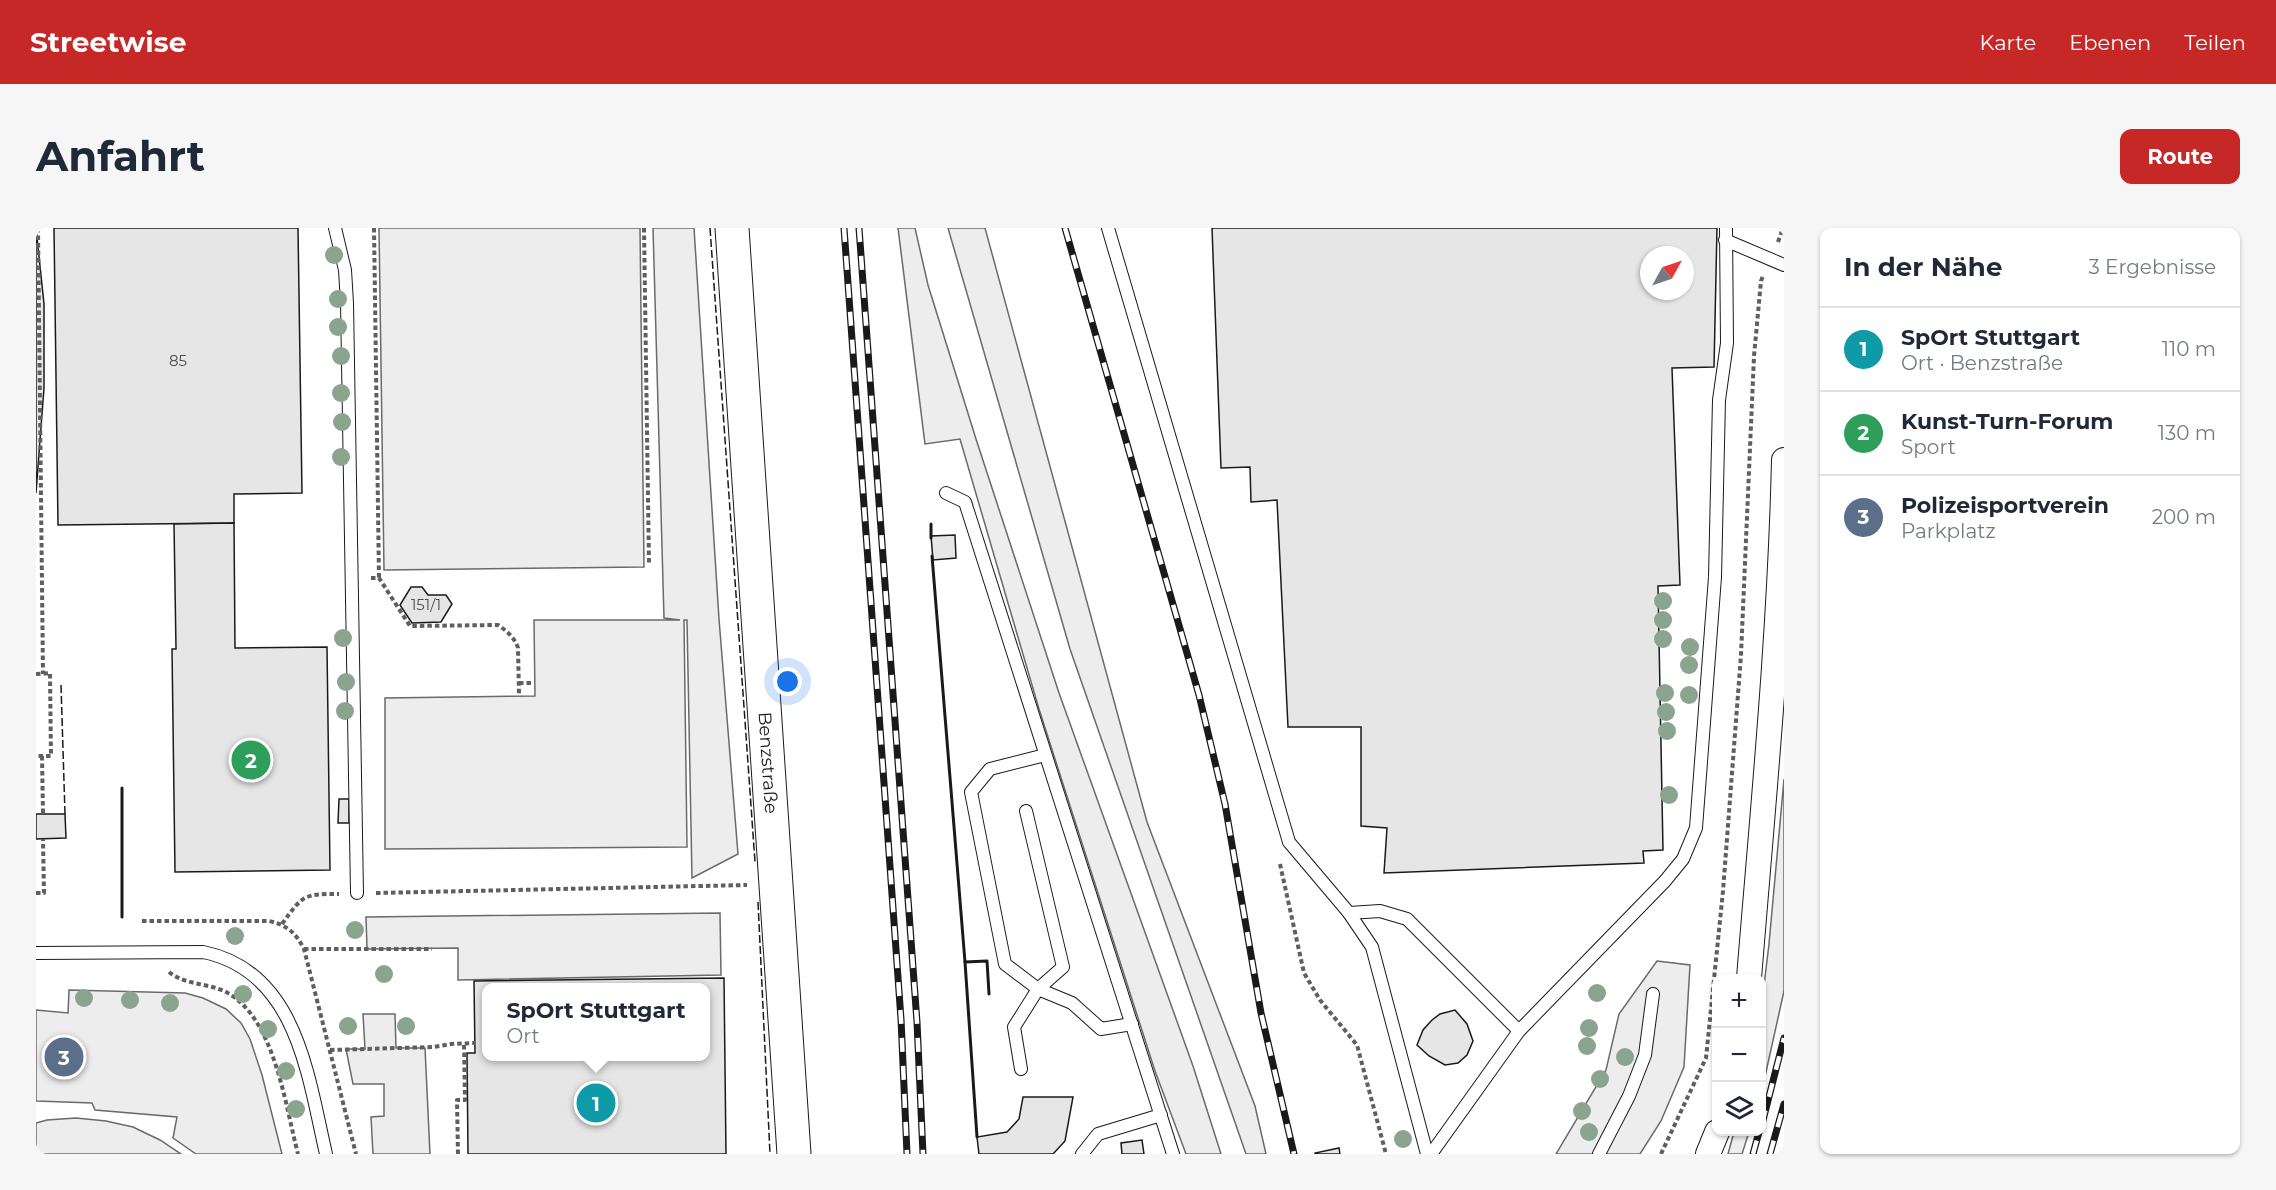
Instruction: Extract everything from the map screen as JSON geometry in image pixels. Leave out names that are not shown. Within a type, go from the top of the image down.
[{"type":"main road","name":"Benzstraße","points":[[732,228],[795,1154]]},
{"type":"street","points":[[1749,974],[1772,704],[1784,460]]},
{"type":"street","points":[[1708,1154],[1715,1136]]},
{"type":"lane","points":[[335,228],[345,270],[347,303],[357,893]]},
{"type":"lane","points":[[1108,228],[1289,842],[1349,913],[1372,947],[1429,1154]]},
{"type":"lane","points":[[1726,234],[1771,261],[1784,265]]},
{"type":"lane","points":[[1429,1154],[1518,1031],[1665,881],[1683,859],[1696,828],[1715,577],[1719,400],[1727,343],[1726,234]]},
{"type":"lane","points":[[946,493],[965,502],[1161,1115],[1171,1154]]},
{"type":"lane","points":[[1045,755],[990,769],[971,792],[1005,964],[1038,989],[1072,1003],[1101,1029],[1132,1024]]},
{"type":"lane","points":[[1021,1069],[1014,1027],[1038,989],[1063,967],[1026,811]]},
{"type":"lane","points":[[1349,913],[1380,910],[1407,919],[1518,1031]]},
{"type":"lane","points":[[36,952],[202,952],[218,955],[233,962],[261,982],[283,1010],[297,1038],[327,1154]]},
{"type":"lane","points":[[1599,1154],[1629,1095],[1645,1055],[1653,994]]},
{"type":"lane","points":[[1082,1154],[1098,1134],[1161,1115]]},
{"type":"path","points":[[38,228],[43,674]]},
{"type":"path","points":[[374,228],[379,578],[410,626],[498,625],[504,629],[516,641],[518,648],[519,694]]},
{"type":"path","points":[[644,228],[649,564]]},
{"type":"path","points":[[1661,1154],[1706,1058],[1723,891],[1742,655],[1754,356],[1761,281],[1783,228]]},
{"type":"path","points":[[352,577],[379,578]]},
{"type":"path","points":[[36,674],[50,674],[51,756],[36,756]]},
{"type":"path","points":[[519,683],[533,683]]},
{"type":"path","points":[[42,756],[43,814]]},
{"type":"path","points":[[36,893],[44,893],[43,838]]},
{"type":"path","points":[[1289,842],[1279,857],[1304,974],[1320,1000],[1357,1045],[1386,1154]]},
{"type":"path","points":[[282,924],[298,901],[313,894],[778,885]]},
{"type":"path","points":[[142,921],[269,921],[282,924],[292,930],[304,950],[356,1154]]},
{"type":"path","points":[[304,950],[432,949]]},
{"type":"path","points":[[142,952],[151,955],[174,977],[225,992],[237,1000],[250,1014],[261,1029],[275,1064],[298,1154]]},
{"type":"path","points":[[330,1050],[434,1047],[475,1043]]},
{"type":"path","points":[[458,1154],[457,1100],[465,1100],[464,1044]]},
{"type":"shaded area","points":[[379,228],[640,228],[644,567],[384,570]]},
{"type":"shaded area","points":[[653,228],[694,228],[719,619],[738,854],[692,878],[687,620],[684,620],[687,847],[385,849],[385,698],[535,696],[534,620],[680,620],[664,618]]},
{"type":"shaded area","points":[[898,228],[915,228],[928,285],[1059,693],[1193,1066],[1221,1154],[1186,1154],[1155,1071],[1039,709],[960,439],[925,444]]},
{"type":"shaded area","points":[[948,228],[985,228],[1147,822],[1255,1106],[1266,1154],[1246,1154],[1070,649]]},
{"type":"shaded area","points":[[1784,779],[1784,991],[1766,1072],[1765,974]]},
{"type":"shaded area","points":[[720,913],[721,975],[458,980],[458,948],[367,949],[366,917]]},
{"type":"shaded area","points":[[1657,961],[1690,965],[1684,1067],[1661,1121],[1640,1154],[1556,1154],[1606,1070],[1619,1014]]},
{"type":"shaded area","points":[[69,990],[185,993],[203,998],[226,1009],[241,1023],[250,1039],[262,1075],[282,1154],[196,1154],[173,1138],[177,1117],[95,1110],[92,1103],[36,1101],[36,1010],[68,1013]]},
{"type":"shaded area","points":[[363,1014],[395,1014],[396,1048],[425,1048],[430,1154],[373,1154],[371,1117],[384,1116],[384,1084],[353,1084],[346,1049],[365,1049]]},
{"type":"shaded area","points":[[76,1118],[133,1127],[160,1140],[181,1154],[36,1154],[36,1123]]},
{"type":"shaded area","points":[[1733,1136],[1748,1136],[1742,1154],[1728,1154]]},
{"type":"building","points":[[36,228],[44,304],[44,388],[36,493]]},
{"type":"building","points":[[54,228],[298,228],[302,493],[234,494],[234,523],[58,525]]},
{"type":"building","points":[[1212,228],[1717,228],[1714,367],[1672,368],[1680,585],[1658,586],[1663,850],[1643,851],[1644,863],[1384,873],[1387,828],[1361,826],[1361,727],[1288,727],[1277,500],[1251,502],[1250,467],[1221,468]]},
{"type":"building","points":[[234,523],[235,648],[327,647],[330,870],[175,872],[172,649],[176,649],[174,524]]},
{"type":"building","points":[[955,535],[956,558],[933,560],[931,536]]},
{"type":"building","points":[[411,587],[422,587],[428,595],[446,595],[452,604],[441,622],[412,623],[400,605]]},
{"type":"building","points":[[339,799],[349,799],[349,823],[338,823]]},
{"type":"building","points":[[36,814],[65,814],[66,838],[36,839]]},
{"type":"building","points":[[724,978],[726,1154],[468,1154],[467,1053],[475,1053],[474,981]]},
{"type":"building","points":[[1455,1010],[1467,1024],[1473,1041],[1467,1055],[1458,1063],[1445,1065],[1429,1056],[1417,1045],[1423,1030],[1432,1020],[1440,1014]]},
{"type":"building","points":[[1023,1097],[1073,1097],[1065,1141],[1053,1154],[979,1154],[977,1137],[1007,1132],[1019,1119]]},
{"type":"building","points":[[1142,1140],[1144,1154],[1122,1154],[1121,1143]]},
{"type":"building","points":[[1339,1148],[1340,1154],[1315,1154],[1315,1153]]},
{"type":"railway","points":[[844,228],[901,1019],[907,1154]]},
{"type":"railway","points":[[859,228],[917,1022],[923,1154]]},
{"type":"railway","points":[[1065,228],[1199,695],[1225,804],[1261,1013],[1294,1154]]},
{"type":"railway","points":[[1766,1108],[1784,1038]]},
{"type":"railway","points":[[1770,1154],[1784,1104]]},
{"type":"railway","points":[[1753,1154],[1758,1136]]},
{"type":"fence","points":[[710,228],[755,862]]},
{"type":"fence","points":[[61,685],[65,814]]},
{"type":"fence","points":[[758,902],[770,1154]]},
{"type":"wall","points":[[931,524],[931,538]]},
{"type":"wall","points":[[932,556],[965,962]]},
{"type":"wall","points":[[122,788],[122,917]]},
{"type":"wall","points":[[977,1137],[965,962],[987,961],[989,994]]},
{"type":"place","name":"Kunst-Turn-Forum","points":[[251,760]]},
{"type":"place","name":"Polizeisportverein","points":[[64,1057]]},
{"type":"place","name":"SpOrt Stuttgart","points":[[596,1103]]}]
